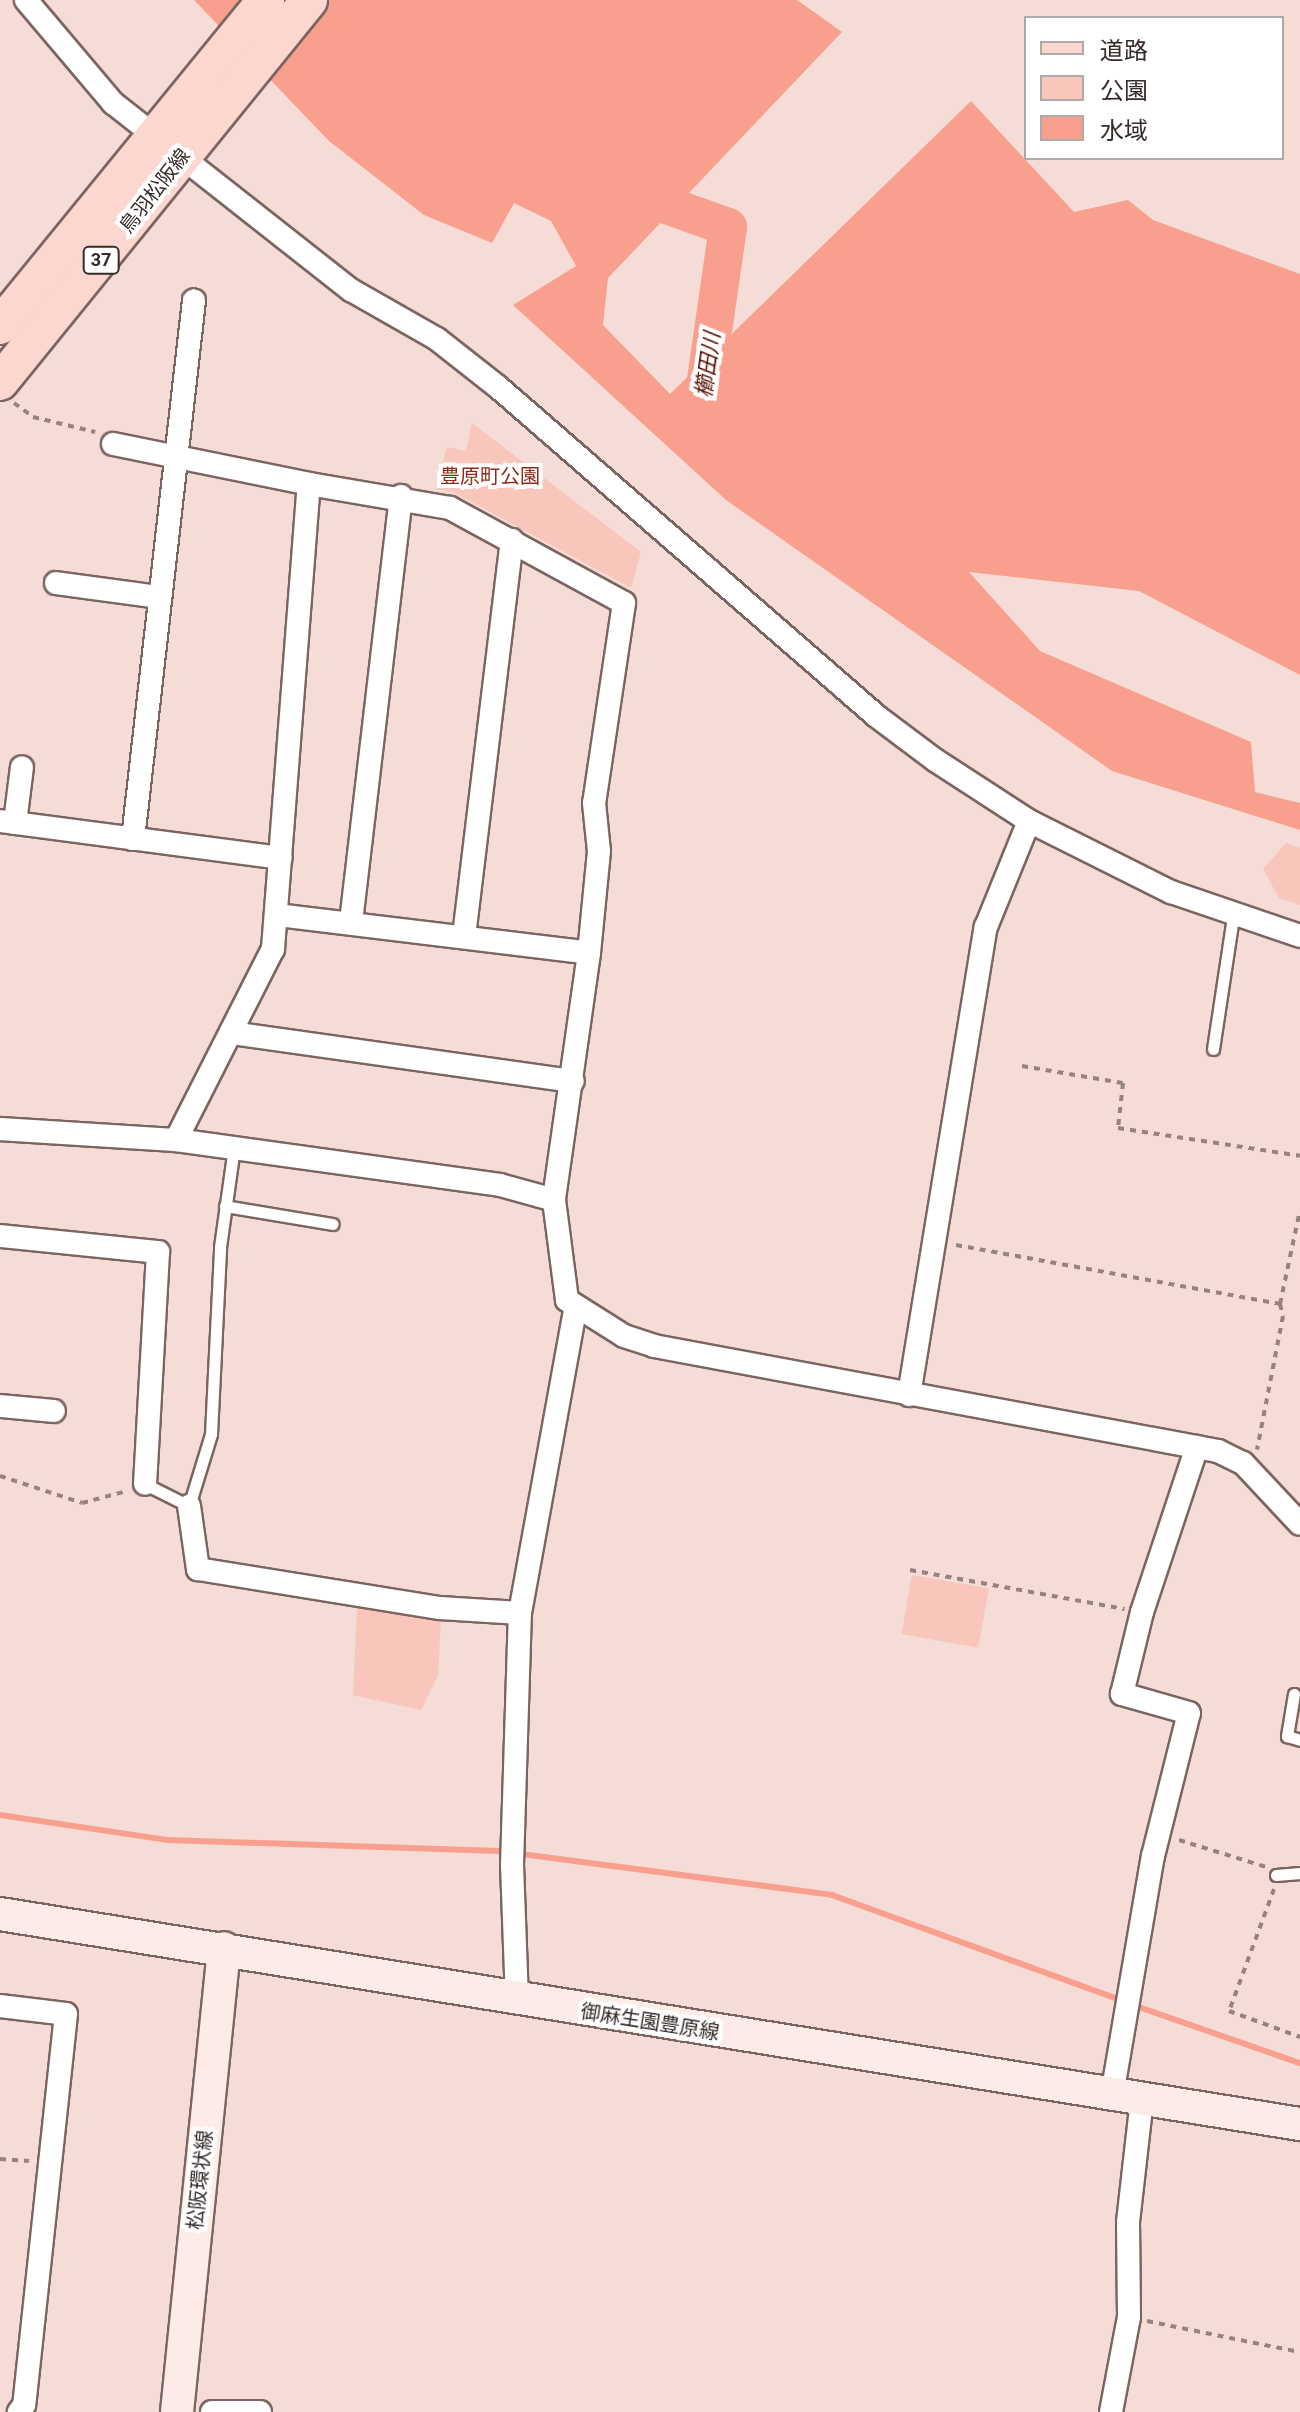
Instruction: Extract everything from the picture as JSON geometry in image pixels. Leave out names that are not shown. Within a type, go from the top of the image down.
[{"type":"main road","name":"鳥羽松阪線","points":[[4,391],[266,0]]},
{"type":"main road","name":"鳥羽松阪線","points":[[0,326],[177,135],[309,0]]},
{"type":"main road","name":"御麻生園豊原線","points":[[0,1914],[224,1948],[517,2001],[1300,2124]]},
{"type":"main road","name":"松阪環状線","points":[[177,2412],[224,1948]]},
{"type":"street","points":[[26,0],[113,103],[177,135],[351,290],[437,339],[486,377],[875,715],[1029,821],[1171,892],[1233,916],[1300,936]]},
{"type":"street","points":[[133,839],[194,300]]},
{"type":"street","points":[[113,444],[177,454],[309,484],[401,496],[450,508],[624,603],[594,803],[599,851],[589,953],[554,1200],[562,1287],[575,1309],[654,1346],[1232,1456],[1253,1472],[1300,1524]]},
{"type":"street","points":[[176,1140],[273,949],[309,484]]},
{"type":"street","points":[[351,922],[401,496]]},
{"type":"street","points":[[464,936],[512,540]]},
{"type":"street","points":[[56,583],[160,597]]},
{"type":"street","points":[[22,767],[8,822],[281,858]]},
{"type":"street","points":[[909,1395],[986,927],[1029,821]]},
{"type":"street","points":[[277,915],[589,953]]},
{"type":"street","points":[[231,1033],[573,1081]]},
{"type":"street","points":[[0,1129],[176,1140],[500,1185],[554,1200]]},
{"type":"street","points":[[0,1236],[158,1252],[145,1484]]},
{"type":"street","points":[[517,2001],[512,1865],[520,1613],[575,1309]]},
{"type":"street","points":[[0,1406],[54,1411]]},
{"type":"street","points":[[1111,2412],[1129,2317],[1125,2016],[1157,1840],[1189,1713],[1122,1694],[1142,1612],[1197,1447]]},
{"type":"street","points":[[189,1506],[198,1569],[440,1608],[520,1613]]},
{"type":"street","points":[[0,2006],[66,2014],[24,2405],[19,2412]]},
{"type":"street","points":[[212,2412],[260,2412]]},
{"type":"lane","points":[[1213,1049],[1233,916]]},
{"type":"lane","points":[[145,1484],[189,1506],[211,1434],[225,1206],[234,1148]]},
{"type":"lane","points":[[225,1206],[333,1224]]},
{"type":"lane","points":[[1294,1694],[1287,1736],[1300,1740]]},
{"type":"lane","points":[[1276,1875],[1288,1870],[1300,1873]]},
{"type":"path","points":[[4,391],[33,417],[112,436],[113,444]]},
{"type":"path","points":[[1022,1066],[1123,1083],[1118,1128],[1300,1156]]},
{"type":"path","points":[[1253,1472],[1283,1316],[1280,1304],[1300,1210]]},
{"type":"path","points":[[936,1234],[956,1245],[1280,1304]]},
{"type":"path","points":[[0,1476],[82,1503],[145,1484]]},
{"type":"path","points":[[910,1570],[1142,1612]]},
{"type":"path","points":[[1157,1840],[1190,1843],[1275,1870],[1276,1875],[1229,2011],[1300,2037]]},
{"type":"path","points":[[0,2159],[48,2164]]},
{"type":"path","points":[[1129,2317],[1300,2352]]},
{"type":"green space","name":"豊原町公園","points":[[472,423],[641,552],[631,588],[453,492],[436,489],[447,447],[466,451]]},
{"type":"green space","points":[[1286,843],[1300,848],[1300,905],[1279,898],[1263,869]]},
{"type":"green space","points":[[912,1575],[989,1589],[978,1648],[902,1634]]},
{"type":"green space","points":[[357,1606],[441,1618],[438,1676],[421,1710],[353,1695]]},
{"type":"water","points":[[194,0],[797,0],[842,32],[608,278],[603,325],[670,394],[971,101],[1074,212],[1128,200],[1153,220],[1300,274],[1300,675],[1139,591],[969,572],[1040,651],[1251,742],[1255,792],[1300,803],[1300,830],[1112,771],[726,500],[513,305],[576,266],[551,221],[514,203],[492,243],[424,215],[329,141]]},
{"type":"waterway","name":"櫛田川","points":[[627,191],[728,227],[702,407]]},
{"type":"waterway","points":[[0,1815],[168,1840],[499,1851],[832,1895],[1123,2001]]},
{"type":"waterway","points":[[1133,2005],[1300,2063]]}]
